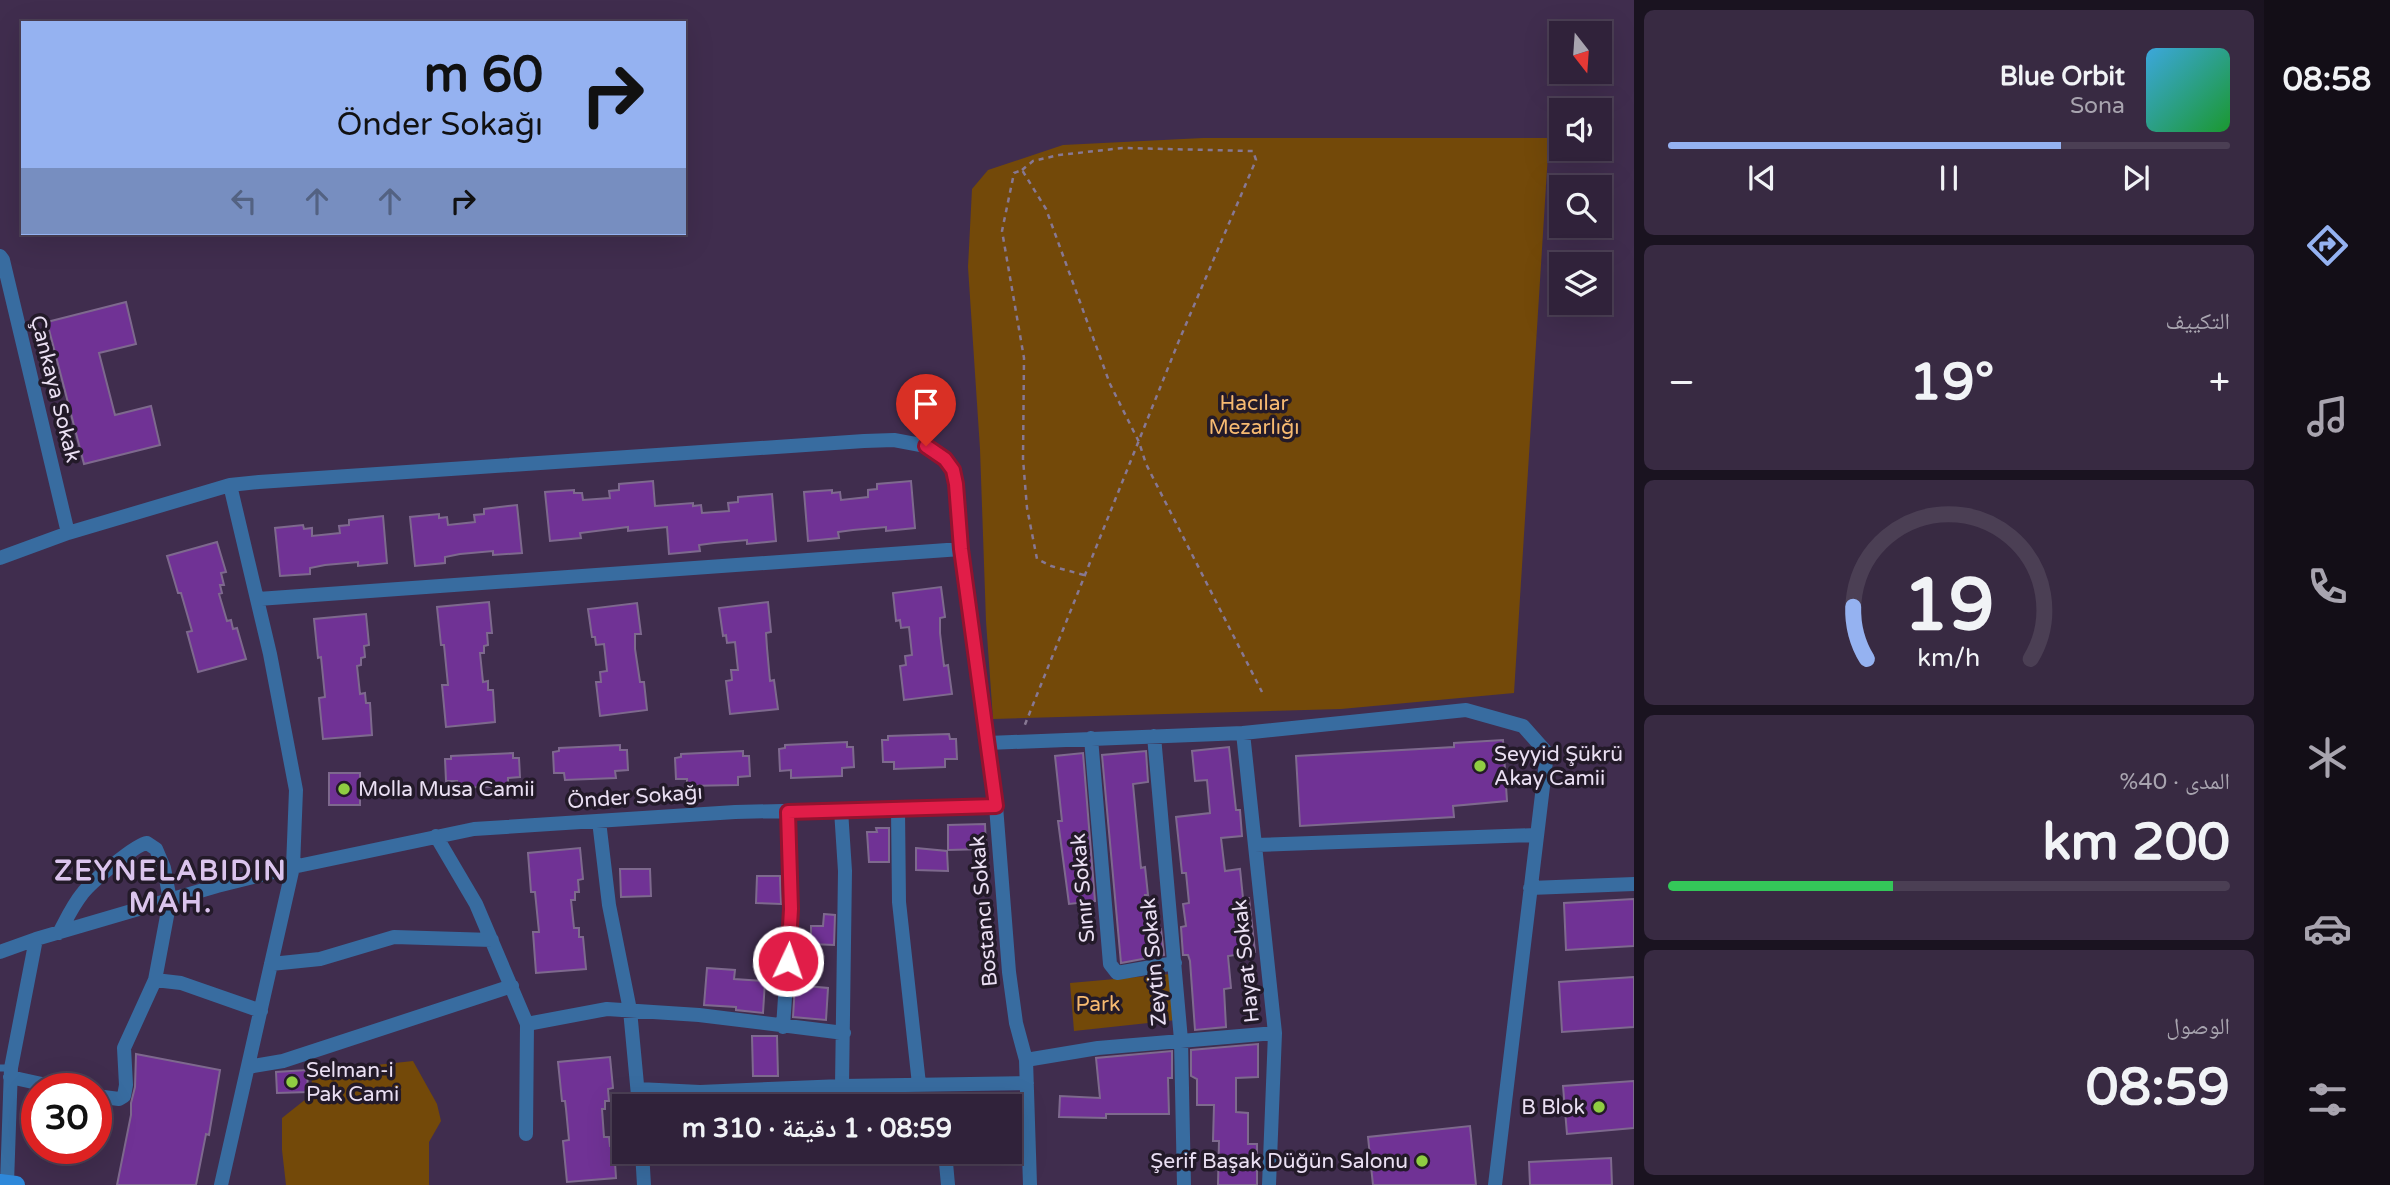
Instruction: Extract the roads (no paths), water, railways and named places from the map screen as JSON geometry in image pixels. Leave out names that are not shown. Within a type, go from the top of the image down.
[{"type":"street","name":"Çankaya Sokak","points":[[0,256],[68,533]]},
{"type":"street","name":"Bostancı Sokak","points":[[0,558],[68,533],[230,485],[464,467],[894,440],[926,446],[945,459],[953,470],[956,484],[961,549],[996,806],[1009,972],[1016,1023],[1027,1060],[1030,1185]]},
{"type":"street","points":[[220,1185],[293,867],[296,790],[258,598],[230,485]]},
{"type":"street","points":[[258,598],[961,549]]},
{"type":"street","points":[[988,743],[1243,733],[1466,710],[1523,726],[1547,752],[1495,1185]]},
{"type":"street","name":"Hayat Sokak","points":[[1243,733],[1275,1033],[1269,1185]]},
{"type":"street","name":"Zeytin Sokak","points":[[1154,736],[1181,1040],[1184,1185]]},
{"type":"street","name":"Sınır Sokak","points":[[1091,738],[1110,964],[1117,972],[1175,963]]},
{"type":"street","name":"Önder Sokağı","points":[[0,952],[170,900],[293,867],[474,829],[735,812],[996,806]]},
{"type":"street","points":[[841,810],[845,871],[842,1086]]},
{"type":"street","points":[[898,810],[899,902],[927,1084],[932,1094]]},
{"type":"street","points":[[783,1027],[791,909],[788,812]]},
{"type":"street","points":[[599,821],[609,905],[630,1010],[638,1094]]},
{"type":"street","points":[[1255,845],[1536,835]]},
{"type":"street","points":[[436,836],[476,904],[527,1024],[526,1134]]},
{"type":"street","points":[[59,933],[82,894],[139,844],[147,843],[156,849],[164,868],[170,900],[155,980],[124,1048],[124,1096],[112,1098]]},
{"type":"street","points":[[1530,888],[1634,884]]},
{"type":"street","points":[[271,964],[320,959],[394,937],[492,940]]},
{"type":"street","points":[[8,1184],[7,1071],[36,939]]},
{"type":"street","points":[[155,980],[181,982],[261,1011]]},
{"type":"street","points":[[248,1067],[283,1061],[512,986]]},
{"type":"street","points":[[527,1024],[607,1009],[699,1015],[844,1033]]},
{"type":"street","points":[[1027,1060],[1098,1048],[1275,1033]]},
{"type":"street","points":[[638,1089],[700,1093],[842,1086],[1027,1083]]},
{"type":"street","points":[[643,1164],[644,1185]]},
{"type":"street","points":[[946,1164],[948,1185]]},
{"type":"place","name":"Seyyid Şükrü Akay Camii","points":[[1480,766]]},
{"type":"place","name":"Molla Musa Camii","points":[[344,789]]},
{"type":"place","name":"Selman-i Pak Cami","points":[[292,1082]]},
{"type":"place","name":"B Blok","points":[[1599,1107]]},
{"type":"place","name":"Şerif Başak Düğün Salonu","points":[[1422,1161]]},
{"type":"district","name":"ZEYNELABIDIN MAH.","points":[[171,887]]},
{"type":"park label","name":"Hacılar Mezarlığı","points":[[1254,415]]},
{"type":"park label","name":"Park","points":[[1098,1004]]}]
